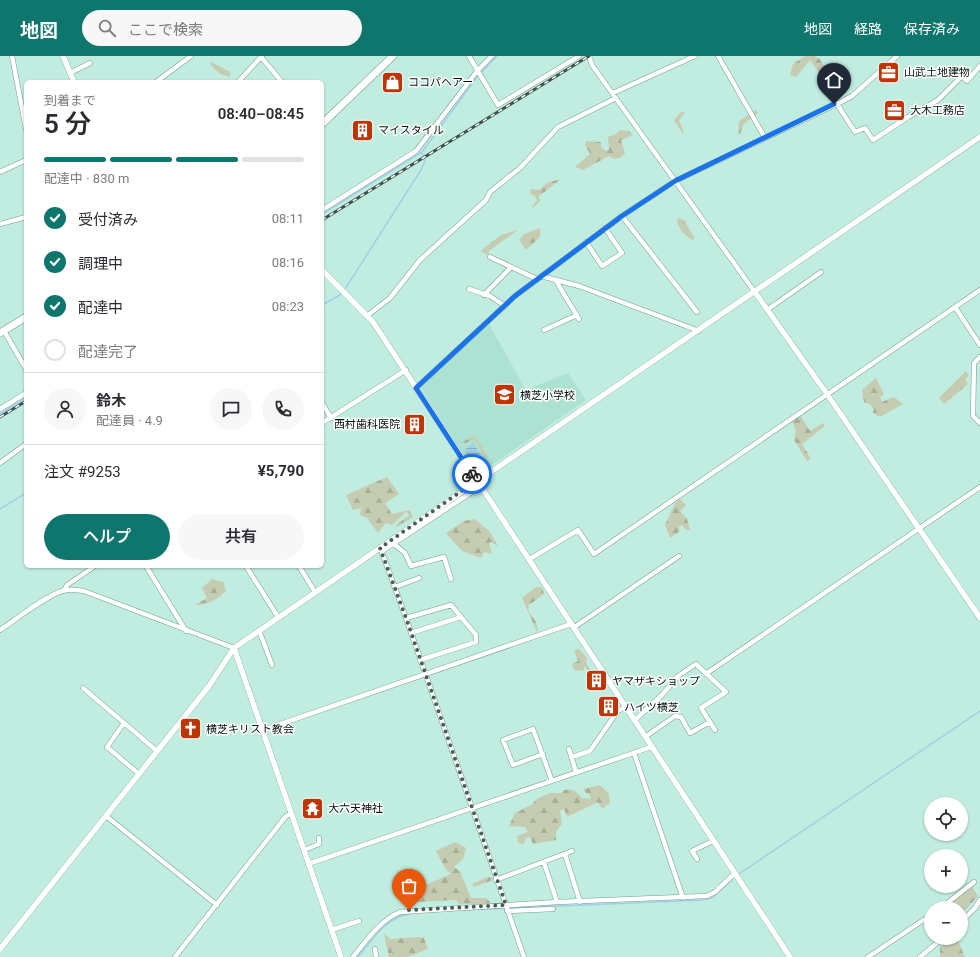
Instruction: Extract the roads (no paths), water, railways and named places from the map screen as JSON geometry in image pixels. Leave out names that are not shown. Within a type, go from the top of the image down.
[{"type":"highway","points":[[324,122],[393,56]]},
{"type":"highway","points":[[2,332],[24,318]]},
{"type":"street","points":[[12,56],[24,119]]},
{"type":"street","points":[[63,56],[73,80]]},
{"type":"street","points":[[159,80],[191,56]]},
{"type":"street","points":[[469,56],[498,106],[579,56]]},
{"type":"street","points":[[324,209],[416,151],[478,71],[492,56]]},
{"type":"street","points":[[588,56],[592,65],[827,394],[980,618]]},
{"type":"street","points":[[613,93],[695,56]]},
{"type":"street","points":[[718,56],[765,138]]},
{"type":"street","points":[[416,388],[505,306],[539,277],[622,216],[675,181],[852,96],[897,56]]},
{"type":"street","points":[[240,80],[259,57],[280,80]]},
{"type":"street","points":[[70,73],[90,63]]},
{"type":"street","points":[[837,104],[855,132],[865,128],[874,140],[908,117],[938,100],[962,76],[967,81],[980,66]]},
{"type":"street","points":[[368,315],[390,298],[420,260],[486,200],[490,192],[520,168],[558,128],[616,98]]},
{"type":"street","points":[[0,949],[209,686],[234,648],[315,592],[381,549],[476,481],[699,331],[754,291],[980,137]]},
{"type":"street","points":[[0,172],[24,161]]},
{"type":"street","points":[[622,216],[697,312]]},
{"type":"street","points":[[0,224],[24,218]]},
{"type":"street","points":[[586,242],[602,266],[622,252],[605,228]]},
{"type":"street","points":[[490,257],[511,267],[539,277],[579,286],[699,331]]},
{"type":"street","points":[[484,295],[511,267]]},
{"type":"street","points":[[324,272],[368,315],[406,370],[476,481],[626,706],[651,747],[790,957]]},
{"type":"street","points":[[767,310],[821,272]]},
{"type":"street","points":[[544,330],[578,317],[556,280]]},
{"type":"street","points":[[469,289],[490,296],[505,306]]},
{"type":"street","points":[[528,560],[578,530],[594,554],[980,290]]},
{"type":"street","points":[[955,307],[980,345]]},
{"type":"street","points":[[2,332],[24,366]]},
{"type":"street","points":[[980,356],[974,363],[973,416],[980,423]]},
{"type":"street","points":[[324,422],[406,370]]},
{"type":"street","points":[[0,409],[24,394]]},
{"type":"street","points":[[324,406],[331,418]]},
{"type":"street","points":[[0,463],[24,445]]},
{"type":"street","points":[[707,673],[980,487]]},
{"type":"street","points":[[381,549],[394,544],[472,492]]},
{"type":"street","points":[[394,544],[405,553],[411,566],[444,557],[451,579]]},
{"type":"street","points":[[381,549],[524,957]]},
{"type":"street","points":[[263,730],[425,673],[572,626],[679,556]]},
{"type":"street","points":[[64,590],[67,585],[92,568]]},
{"type":"street","points":[[147,568],[186,631]]},
{"type":"street","points":[[247,568],[278,617]]},
{"type":"street","points":[[300,568],[315,592]]},
{"type":"street","points":[[395,587],[419,578]]},
{"type":"street","points":[[0,630],[49,597],[64,590],[84,591],[234,648]]},
{"type":"street","points":[[406,618],[451,605],[476,635],[476,642],[420,660]]},
{"type":"street","points":[[411,633],[461,617]]},
{"type":"street","points":[[259,630],[272,665]]},
{"type":"street","points":[[234,648],[341,957]]},
{"type":"street","points":[[635,720],[662,695],[678,676],[696,664],[726,692],[701,708],[715,730]]},
{"type":"street","points":[[83,688],[157,751]]},
{"type":"street","points":[[572,757],[590,751],[617,712],[626,706]]},
{"type":"street","points":[[645,737],[675,716],[680,717],[690,733],[710,722]]},
{"type":"street","points":[[124,723],[107,747],[139,774]]},
{"type":"street","points":[[542,754],[513,765],[503,740],[533,729],[552,781]]},
{"type":"street","points":[[308,864],[651,747]]},
{"type":"street","points":[[569,749],[576,772]]},
{"type":"street","points":[[634,753],[683,898]]},
{"type":"street","points":[[175,957],[286,816],[291,814]]},
{"type":"street","points":[[106,816],[217,905]]},
{"type":"street","points":[[304,850],[319,844],[319,838]]},
{"type":"street","points":[[697,859],[692,851],[713,841]]},
{"type":"street","points":[[496,880],[544,863],[572,851]]},
{"type":"street","points":[[565,854],[580,902]]},
{"type":"street","points":[[544,863],[557,902]]},
{"type":"street","points":[[353,957],[378,926],[392,915],[400,912],[557,902],[683,898],[711,895],[735,873]]},
{"type":"street","points":[[950,901],[974,882]]},
{"type":"street","points":[[968,915],[980,900]]},
{"type":"street","points":[[507,911],[553,909]]},
{"type":"street","points":[[868,957],[924,920]]},
{"type":"street","points":[[331,930],[359,921]]},
{"type":"street","points":[[920,957],[935,945]]},
{"type":"street","points":[[375,949],[376,957]]},
{"type":"water","points":[[473,443],[484,459],[474,465],[464,450]]},
{"type":"waterway","points":[[324,213],[422,152],[477,77],[497,56]]},
{"type":"waterway","points":[[324,304],[340,295],[345,289],[421,170],[425,161],[422,153]]},
{"type":"waterway","points":[[0,414],[24,398]]},
{"type":"waterway","points":[[0,509],[24,494]]},
{"type":"waterway","points":[[739,874],[980,711]]},
{"type":"waterway","points":[[469,910],[702,900],[712,898],[732,880]]},
{"type":"waterway","points":[[358,957],[387,924],[394,919],[410,914]]},
{"type":"railway","points":[[324,219],[589,56]]},
{"type":"railway","points":[[0,417],[24,402]]},
{"type":"place","name":"山武土地建物","points":[[889,72]]},
{"type":"place","name":"ココパヘアー","points":[[393,82]]},
{"type":"place","name":"大木工務店","points":[[895,110]]},
{"type":"place","name":"マイスタイル","points":[[363,130]]},
{"type":"place","name":"横芝小学校","points":[[504,395]]},
{"type":"place","name":"西村歯科医院","points":[[415,424]]},
{"type":"place","name":"ヤマザキショップ","points":[[597,681]]},
{"type":"place","name":"ハイツ横芝","points":[[608,707]]},
{"type":"place","name":"横芝キリスト教会","points":[[190,729]]},
{"type":"place","name":"大六天神社","points":[[312,808]]}]
